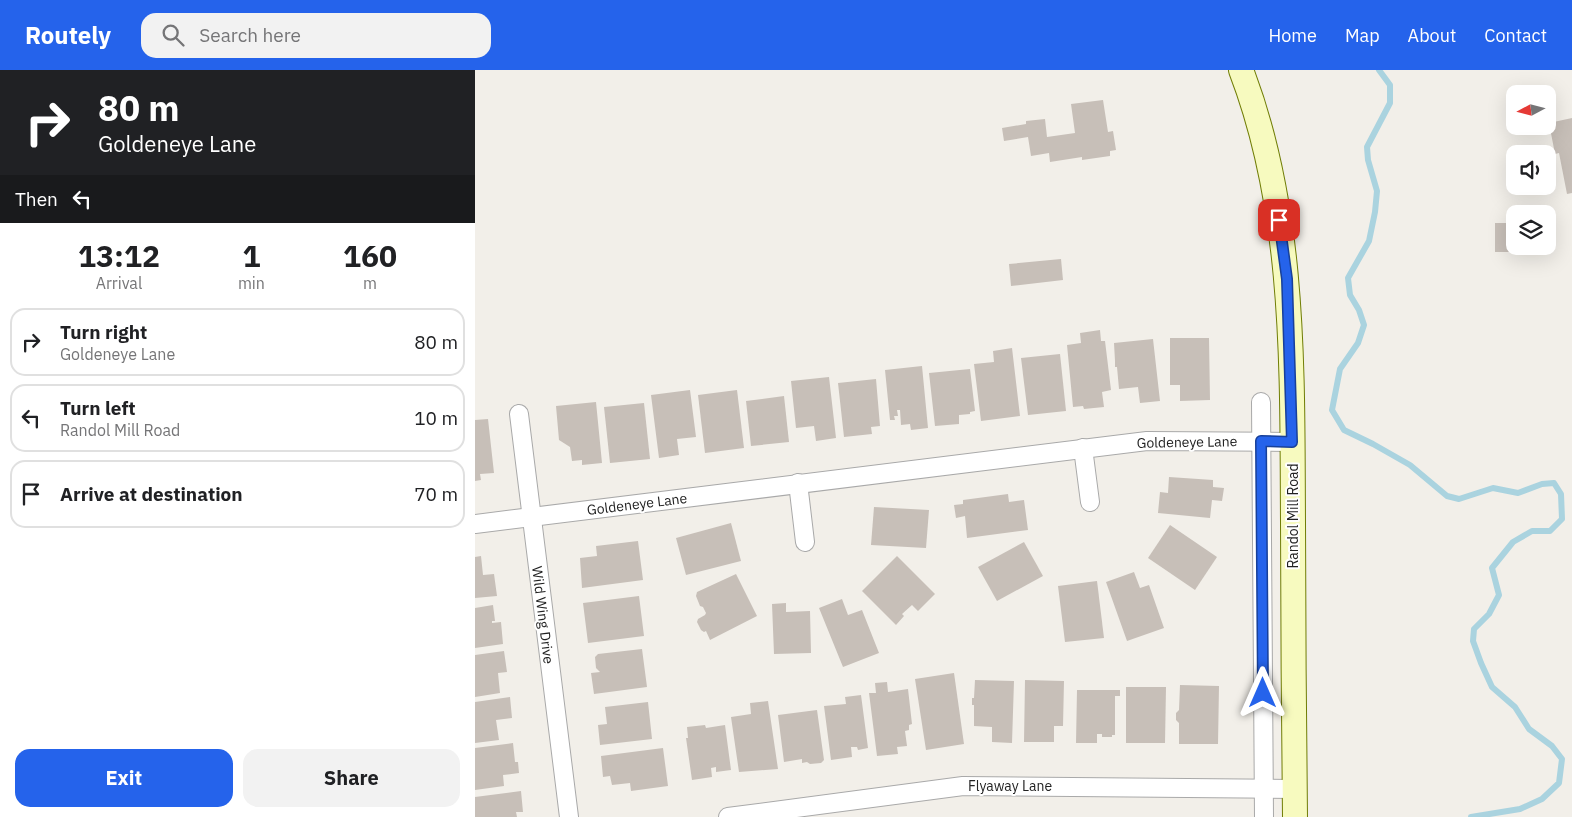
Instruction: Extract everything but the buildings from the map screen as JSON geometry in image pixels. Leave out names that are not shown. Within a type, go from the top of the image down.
[{"type":"main road","name":"Randol Mill Road","points":[[1241,70],[1261,134],[1278,210],[1287,279],[1292,442],[1295,817]]},
{"type":"street","points":[[1261,402],[1264,817]]},
{"type":"street","name":"Wild Wing Drive","points":[[519,414],[569,817]]},
{"type":"street","name":"Goldeneye Lane","points":[[475,524],[1147,440],[1292,442]]},
{"type":"street","points":[[1083,448],[1090,502]]},
{"type":"street","points":[[798,483],[805,542]]},
{"type":"street","name":"Flyaway Lane","points":[[728,817],[963,786],[1295,789]]},
{"type":"waterway","points":[[1379,70],[1390,85],[1390,103],[1367,147],[1368,160],[1377,191],[1375,212],[1369,241],[1348,278],[1350,295],[1359,310],[1364,325],[1358,343],[1340,369],[1332,410],[1344,430],[1410,465],[1447,496],[1459,499],[1493,488],[1518,493],[1542,484],[1554,483],[1561,494],[1562,519],[1550,531],[1532,531],[1513,542],[1492,568],[1499,595],[1489,614],[1474,629],[1473,641],[1492,687],[1515,707],[1529,729],[1552,746],[1562,759],[1559,783],[1542,799],[1520,809],[1471,817]]},
{"type":"route","points":[[1263,693],[1261,441],[1292,442],[1287,279],[1279,220]]}]
